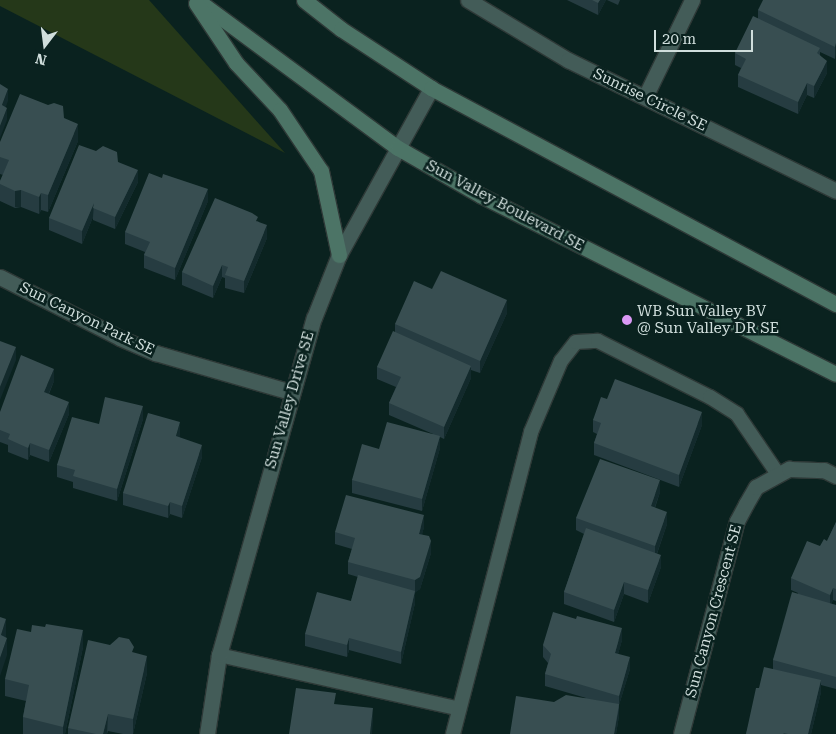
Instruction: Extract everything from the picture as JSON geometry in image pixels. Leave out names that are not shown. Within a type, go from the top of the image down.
[{"type":"main road","points":[[193,0],[236,63],[280,110],[321,171],[339,254]]},
{"type":"main road","name":"Sun Valley Boulevard SE","points":[[197,0],[398,148],[480,194],[836,374]]},
{"type":"main road","points":[[304,0],[341,30],[431,88],[836,304]]},
{"type":"street","name":"Sunrise Circle SE","points":[[468,0],[568,60],[836,191]]},
{"type":"street","points":[[645,97],[692,0]]},
{"type":"street","name":"Sun Valley Drive SE","points":[[207,734],[219,655],[291,392],[314,318],[339,254],[431,88]]},
{"type":"street","name":"Sun Canyon Park SE","points":[[0,277],[120,338],[156,353],[291,392]]},
{"type":"street","name":"Sun Canyon Crescent SE","points":[[681,734],[737,521],[756,487],[778,474],[805,468],[824,470],[836,476]]},
{"type":"lane","points":[[453,734],[457,708],[531,432],[561,361],[576,342],[598,341],[710,396],[737,414],[778,474]]},
{"type":"lane","points":[[219,655],[457,708]]},
{"type":"green space","points":[[0,0],[149,0],[285,153],[0,6]]},
{"type":"building","points":[[763,0],[836,0],[835,47],[758,10]]},
{"type":"building","points":[[753,16],[820,48],[817,53],[827,61],[814,86],[807,83],[798,102],[738,75],[746,59],[735,53]]},
{"type":"building","points":[[0,84],[8,89],[2,105],[7,108],[0,126]]},
{"type":"building","points":[[20,94],[48,105],[54,103],[63,106],[64,118],[78,124],[48,195],[41,193],[39,197],[21,190],[15,191],[0,184],[9,160],[0,157],[0,142]]},
{"type":"building","points":[[79,145],[96,151],[103,146],[117,152],[118,162],[138,170],[115,217],[93,208],[94,203],[82,231],[49,218]]},
{"type":"building","points":[[149,173],[162,178],[163,174],[208,189],[175,268],[144,255],[150,242],[125,232]]},
{"type":"building","points":[[215,198],[252,213],[258,217],[256,221],[267,225],[244,281],[225,275],[228,267],[222,265],[213,286],[182,272]]},
{"type":"building","points":[[441,271],[507,300],[480,361],[395,324],[414,281],[432,289]]},
{"type":"building","points":[[393,331],[471,366],[444,427],[389,403],[401,377],[377,367]]},
{"type":"building","points":[[0,341],[16,347],[0,387]]},
{"type":"building","points":[[21,355],[54,369],[44,392],[69,402],[49,450],[30,443],[28,448],[8,439],[10,434],[0,430],[0,412]]},
{"type":"building","points":[[615,379],[702,412],[679,475],[594,443],[601,423],[593,420],[601,397],[607,399]]},
{"type":"building","points":[[105,397],[143,406],[117,489],[73,476],[75,470],[57,465],[72,417],[99,424]]},
{"type":"building","points":[[148,413],[180,422],[176,436],[202,445],[182,506],[170,502],[168,506],[123,493]]},
{"type":"building","points":[[387,422],[440,436],[422,499],[352,480],[362,444],[379,449]]},
{"type":"building","points":[[600,459],[660,480],[651,506],[667,512],[655,546],[576,518]]},
{"type":"building","points":[[346,495],[424,515],[419,534],[429,536],[431,541],[420,577],[415,580],[348,562],[355,538],[335,532]]},
{"type":"building","points":[[836,522],[836,589],[833,588],[830,595],[791,578],[807,541],[820,546],[824,539],[827,541]]},
{"type":"building","points":[[586,528],[661,555],[648,590],[624,582],[614,610],[564,592]]},
{"type":"building","points":[[358,575],[415,591],[401,652],[349,638],[347,645],[305,634],[317,592],[351,601]]},
{"type":"building","points":[[792,592],[836,605],[836,677],[773,660]]},
{"type":"building","points":[[553,612],[576,619],[577,616],[622,628],[615,653],[630,657],[619,696],[545,674],[551,654],[543,645]]},
{"type":"building","points":[[0,617],[6,619],[1,635],[7,638],[0,658]]},
{"type":"building","points":[[46,624],[83,630],[63,727],[23,717],[29,685],[5,679],[17,629],[31,632],[32,625],[45,627]]},
{"type":"building","points":[[119,637],[129,639],[134,647],[132,652],[147,656],[133,719],[108,714],[103,734],[68,728],[88,640],[110,645]]},
{"type":"building","points":[[764,667],[821,680],[808,734],[746,734],[756,688],[759,688]]},
{"type":"building","points":[[296,688],[336,693],[334,704],[373,708],[370,734],[289,734]]},
{"type":"building","points":[[566,695],[619,704],[614,734],[510,734],[516,696],[554,702]]},
{"type":"place","name":"WB Sun Valley BV @ Sun Valley DR SE","points":[[627,320]]}]
